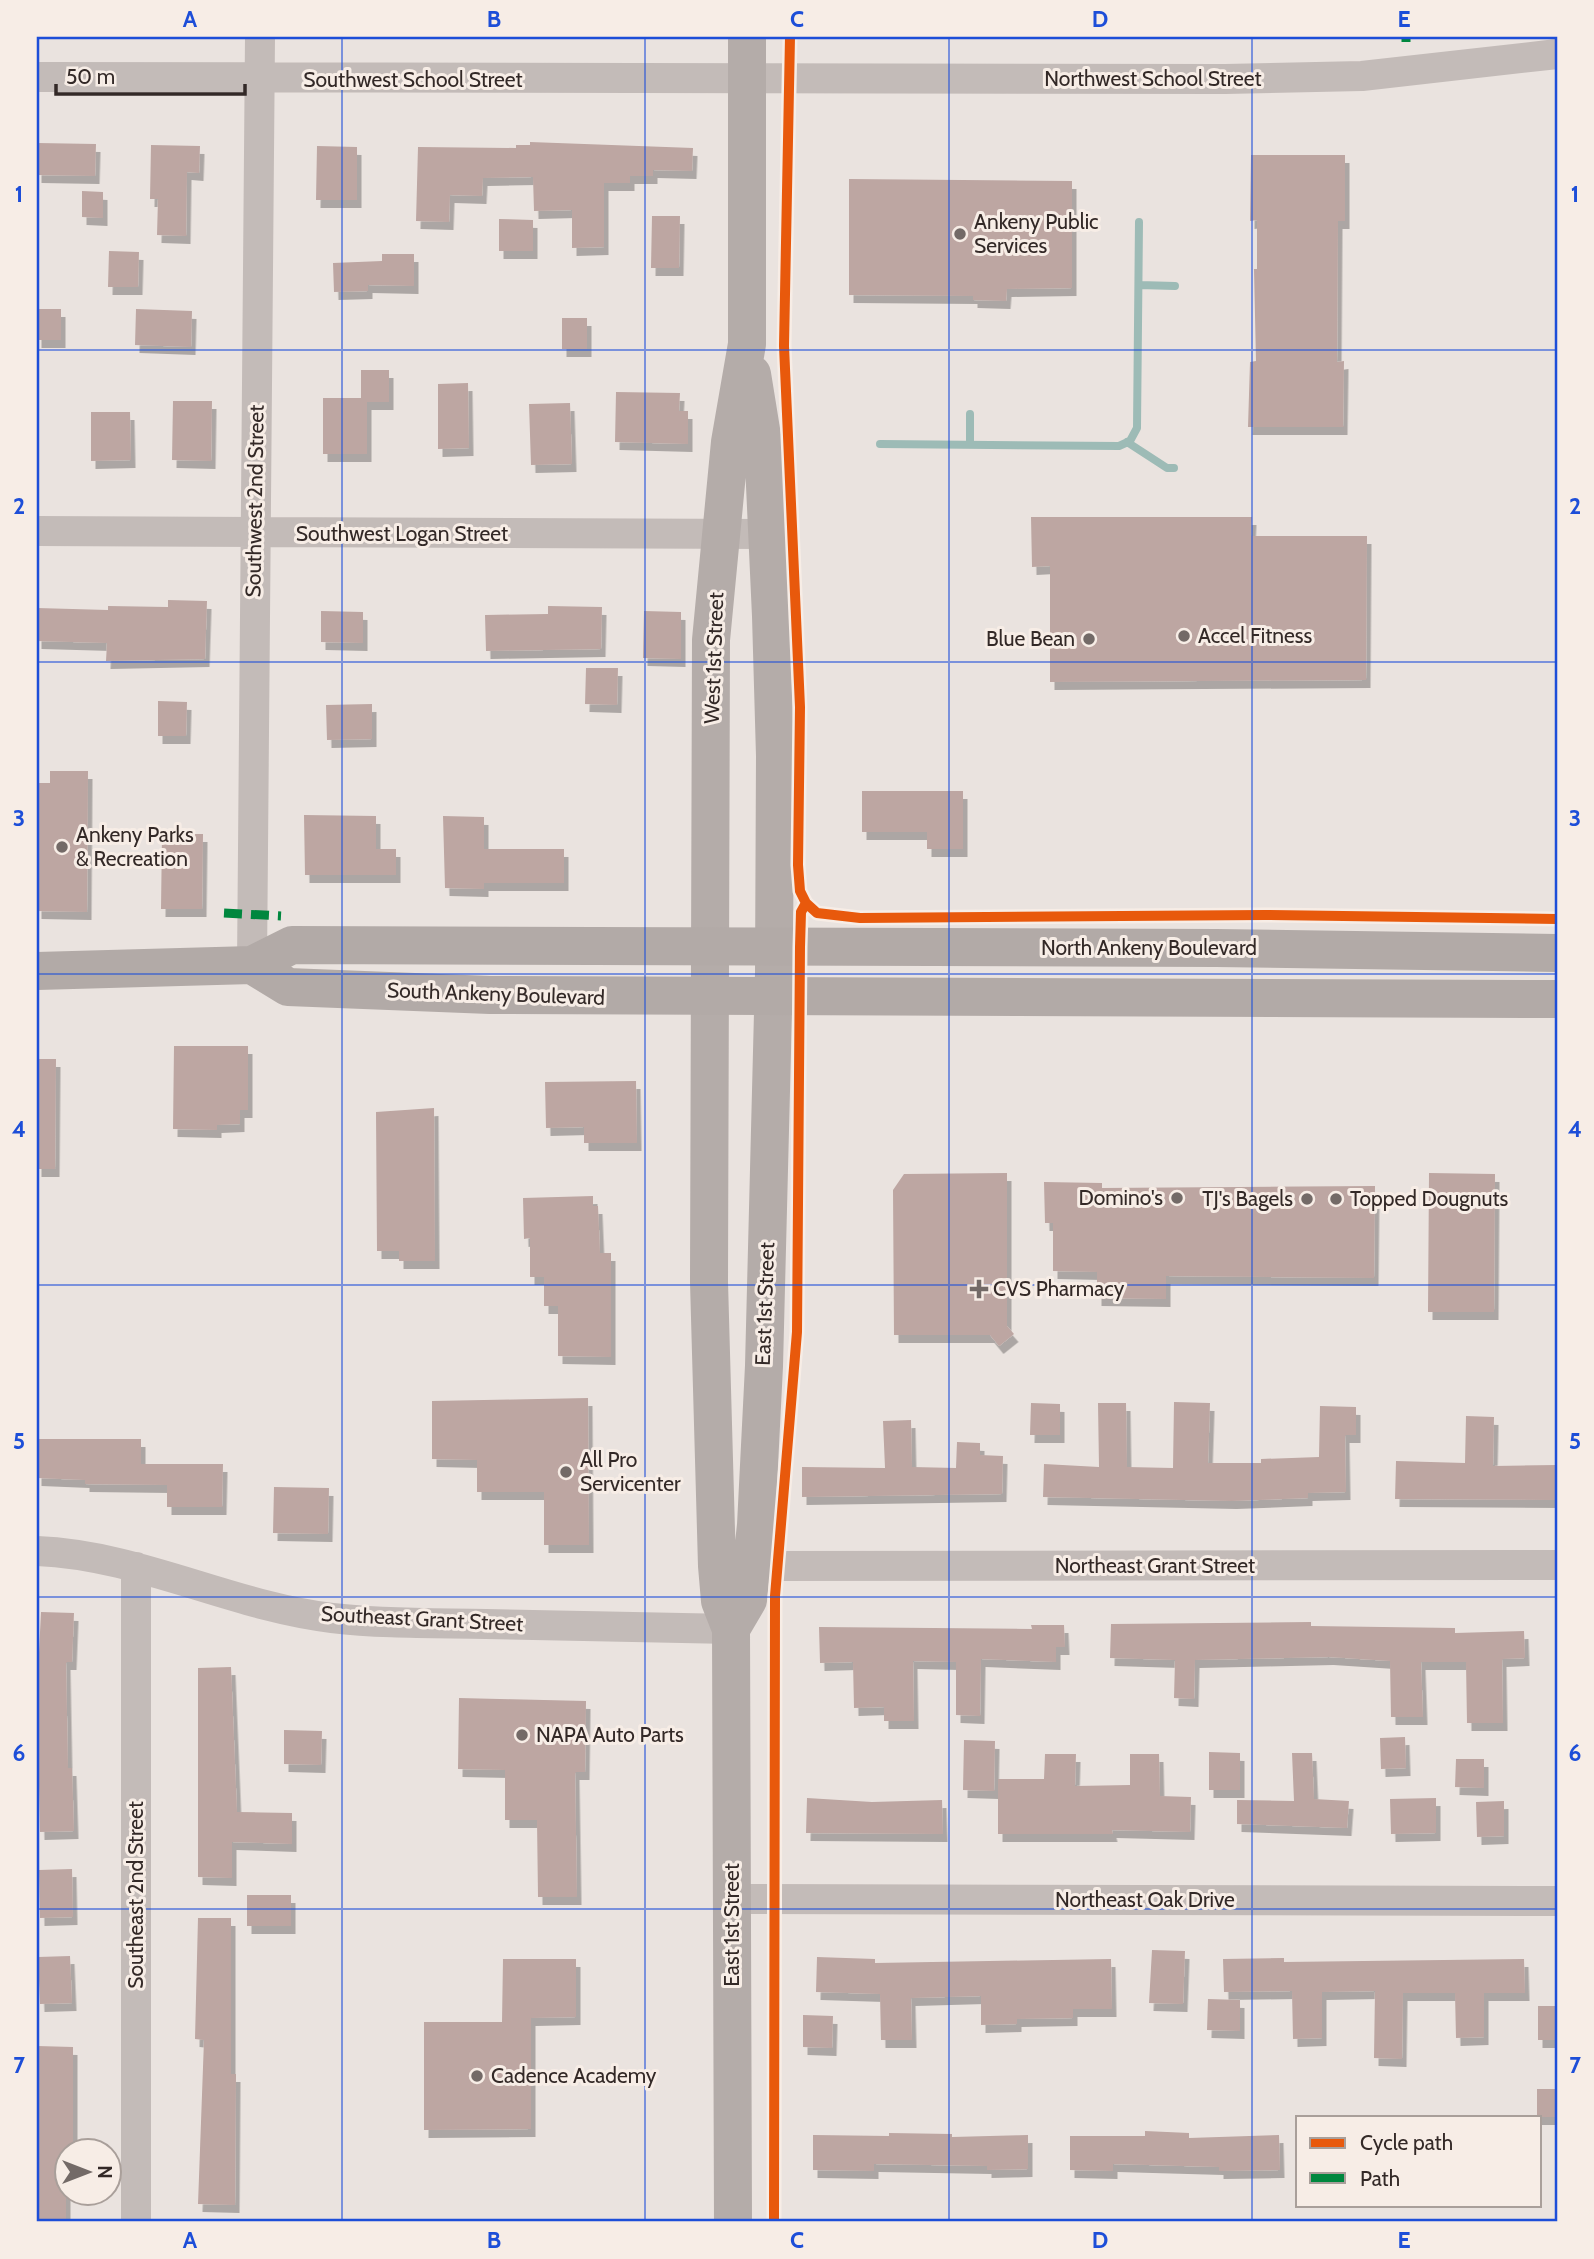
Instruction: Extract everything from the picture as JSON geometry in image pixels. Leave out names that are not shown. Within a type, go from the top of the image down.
[{"type":"main road","name":"West 1st Street","points":[[743,972],[775,756],[763,442],[747,344],[747,37]]},
{"type":"main road","name":"West 1st Street","points":[[743,972],[711,640],[730,442],[747,344]]},
{"type":"main road","points":[[37,971],[252,965],[292,945],[743,972],[1557,999]]},
{"type":"main road","name":"North Ankeny Boulevard","points":[[743,972],[1203,948],[1557,953]]},
{"type":"main road","name":"South Ankeny Boulevard","points":[[252,965],[288,987],[490,995],[743,972]]},
{"type":"main road","name":"East 1st Street","points":[[731,1629],[748,1600],[764,1366],[743,972]]},
{"type":"main road","name":"East 1st Street","points":[[733,2222],[731,1629],[720,1601],[709,1282],[743,972]]},
{"type":"street","name":"Southwest 2nd Street","points":[[252,965],[260,37]]},
{"type":"street","name":"Northwest School Street","points":[[747,80],[1362,76],[1557,54]]},
{"type":"street","name":"Southwest School Street","points":[[37,77],[747,80]]},
{"type":"street","name":"Southwest Logan Street","points":[[37,531],[767,534]]},
{"type":"street","name":"Southeast Grant Street","points":[[37,1551],[72,1552],[136,1567],[268,1606],[331,1618],[391,1622],[731,1629]]},
{"type":"street","name":"Northeast Grant Street","points":[[752,1566],[1557,1565]]},
{"type":"street","name":"Southeast 2nd Street","points":[[136,1567],[136,2222]]},
{"type":"street","name":"Northeast Oak Drive","points":[[732,1899],[1557,1901]]},
{"type":"building","points":[[530,142],[693,148],[692,171],[653,170],[653,176],[630,176],[630,183],[604,183],[604,247],[572,248],[572,210],[534,211],[533,177],[483,178],[482,196],[450,195],[449,222],[416,221],[418,147],[516,148],[516,145],[530,145]]},
{"type":"building","points":[[37,143],[96,144],[95,176],[37,175]]},
{"type":"building","points":[[151,145],[200,146],[199,173],[187,172],[186,236],[157,235],[158,199],[150,199]]},
{"type":"building","points":[[317,146],[357,147],[357,200],[316,200]]},
{"type":"building","points":[[1251,155],[1345,155],[1345,221],[1338,221],[1337,362],[1344,361],[1343,427],[1248,427],[1250,362],[1256,361],[1254,269],[1257,269],[1257,220],[1250,221]]},
{"type":"building","name":"Ankeny Public Services","points":[[849,179],[1072,181],[1072,288],[1007,289],[1006,301],[973,300],[973,296],[849,295]]},
{"type":"building","points":[[82,191],[103,192],[103,218],[82,217]]},
{"type":"building","points":[[652,216],[680,216],[679,268],[651,268]]},
{"type":"building","points":[[499,219],[533,220],[533,251],[499,251]]},
{"type":"building","points":[[109,251],[139,252],[138,287],[108,287]]},
{"type":"building","points":[[382,254],[414,254],[414,286],[368,285],[368,291],[334,292],[333,263],[382,261]]},
{"type":"building","points":[[37,309],[61,309],[61,340],[37,340]]},
{"type":"building","points":[[136,309],[192,311],[191,347],[135,345]]},
{"type":"building","points":[[562,318],[587,318],[587,349],[562,349]]},
{"type":"building","points":[[361,370],[389,370],[389,402],[367,402],[367,454],[323,454],[323,398],[361,398]]},
{"type":"building","points":[[468,383],[469,448],[438,449],[438,384]]},
{"type":"building","points":[[616,392],[680,393],[679,411],[688,411],[688,444],[615,442]]},
{"type":"building","points":[[173,401],[212,401],[211,461],[172,460]]},
{"type":"building","points":[[570,403],[572,464],[531,465],[529,404]]},
{"type":"building","points":[[91,412],[130,412],[131,460],[91,461]]},
{"type":"building","points":[[1031,517],[1252,517],[1251,536],[1367,536],[1366,680],[1050,682],[1050,566],[1032,567]]},
{"type":"building","points":[[168,600],[207,601],[205,659],[106,661],[107,643],[37,641],[37,608],[108,610],[108,606],[168,607]]},
{"type":"building","points":[[548,606],[602,607],[601,649],[486,651],[485,615],[548,614]]},
{"type":"building","points":[[321,611],[363,612],[363,643],[321,642]]},
{"type":"building","points":[[644,611],[681,612],[681,659],[643,658]]},
{"type":"building","points":[[586,668],[618,668],[617,705],[585,704]]},
{"type":"building","points":[[158,701],[187,702],[186,736],[158,736]]},
{"type":"building","points":[[372,704],[372,739],[327,740],[326,705]]},
{"type":"building","name":"Ankeny Parks & Recreation","points":[[50,771],[88,771],[87,912],[37,911],[37,783],[50,783]]},
{"type":"building","points":[[862,791],[963,791],[963,849],[927,849],[927,832],[862,832]]},
{"type":"building","points":[[304,815],[376,816],[376,849],[396,849],[396,875],[305,875]]},
{"type":"building","points":[[443,816],[484,817],[484,849],[564,849],[564,883],[484,883],[484,889],[445,888]]},
{"type":"building","points":[[162,834],[203,834],[202,909],[161,909]]},
{"type":"building","points":[[174,1046],[248,1046],[248,1110],[240,1110],[240,1124],[217,1125],[217,1130],[173,1129]]},
{"type":"building","points":[[37,1059],[56,1059],[55,1169],[37,1169]]},
{"type":"building","points":[[636,1081],[637,1143],[584,1143],[584,1127],[546,1128],[545,1082]]},
{"type":"building","points":[[434,1108],[435,1261],[399,1261],[399,1251],[377,1251],[376,1112]]},
{"type":"building","name":"CVS Pharmacy","points":[[1007,1173],[1007,1326],[1014,1334],[999,1346],[990,1335],[894,1335],[893,1190],[904,1174]]},
{"type":"building","points":[[1429,1173],[1495,1174],[1494,1312],[1428,1312]]},
{"type":"building","points":[[1044,1182],[1102,1183],[1102,1188],[1375,1186],[1374,1278],[1166,1276],[1166,1299],[1097,1298],[1097,1272],[1053,1271],[1053,1223],[1045,1223]]},
{"type":"building","points":[[593,1196],[593,1206],[598,1206],[600,1253],[611,1253],[611,1357],[558,1356],[558,1306],[544,1306],[544,1277],[530,1277],[530,1238],[524,1239],[523,1198]]},
{"type":"building","points":[[588,1398],[589,1545],[544,1545],[544,1492],[477,1492],[477,1460],[432,1459],[432,1401]]},
{"type":"building","points":[[1174,1402],[1210,1403],[1208,1463],[1261,1463],[1261,1459],[1319,1457],[1320,1406],[1356,1407],[1356,1435],[1345,1435],[1346,1492],[1308,1493],[1308,1498],[1232,1501],[1043,1497],[1044,1464],[1099,1467],[1098,1403],[1126,1403],[1127,1467],[1173,1468]]},
{"type":"building","points":[[1031,1403],[1060,1404],[1060,1435],[1030,1435]]},
{"type":"building","points":[[1466,1416],[1494,1417],[1493,1466],[1557,1465],[1557,1500],[1395,1499],[1396,1461],[1465,1463]]},
{"type":"building","points":[[911,1420],[912,1467],[956,1468],[957,1442],[980,1443],[980,1455],[1003,1456],[1002,1494],[802,1497],[802,1467],[885,1468],[883,1421]]},
{"type":"building","points":[[37,1439],[141,1439],[141,1464],[223,1464],[222,1507],[167,1507],[167,1485],[85,1484],[85,1480],[37,1478]]},
{"type":"building","points":[[274,1487],[329,1488],[328,1534],[273,1533]]},
{"type":"building","points":[[41,1612],[74,1613],[72,1662],[66,1662],[68,1768],[72,1768],[74,1831],[40,1832],[37,1693]]},
{"type":"building","points":[[1311,1622],[1311,1626],[1455,1628],[1455,1633],[1524,1631],[1525,1658],[1502,1659],[1503,1723],[1467,1723],[1466,1662],[1421,1662],[1423,1717],[1391,1717],[1390,1661],[1329,1657],[1195,1660],[1194,1699],[1174,1698],[1175,1660],[1110,1658],[1111,1624]]},
{"type":"building","points":[[1031,1625],[1064,1625],[1065,1647],[1056,1647],[1056,1662],[981,1659],[980,1716],[956,1715],[956,1662],[913,1661],[914,1721],[884,1721],[884,1707],[854,1708],[853,1662],[820,1663],[819,1627],[1032,1629]]},
{"type":"building","points":[[231,1667],[237,1812],[292,1813],[292,1844],[232,1842],[232,1878],[198,1877],[198,1668]]},
{"type":"building","points":[[459,1698],[586,1701],[585,1772],[575,1772],[577,1897],[538,1897],[537,1820],[505,1820],[505,1770],[458,1769]]},
{"type":"building","points":[[284,1730],[322,1731],[321,1765],[284,1764]]},
{"type":"building","points":[[1405,1737],[1406,1768],[1381,1769],[1380,1738]]},
{"type":"building","points":[[964,1740],[995,1741],[994,1791],[963,1790]]},
{"type":"building","points":[[1209,1752],[1240,1753],[1240,1790],[1209,1790]]},
{"type":"building","points":[[1292,1753],[1312,1753],[1314,1799],[1349,1801],[1347,1828],[1237,1824],[1237,1800],[1294,1801]]},
{"type":"building","points":[[1045,1754],[1076,1754],[1075,1786],[1130,1785],[1130,1754],[1159,1754],[1160,1796],[1191,1797],[1190,1832],[1112,1830],[1113,1834],[998,1834],[998,1779],[1044,1779]]},
{"type":"building","points":[[1456,1759],[1484,1759],[1484,1788],[1455,1787]]},
{"type":"building","points":[[807,1798],[872,1802],[942,1800],[943,1834],[806,1833]]},
{"type":"building","points":[[1436,1798],[1436,1833],[1391,1834],[1390,1799]]},
{"type":"building","points":[[1504,1801],[1504,1836],[1477,1837],[1476,1802]]},
{"type":"building","points":[[72,1869],[73,1917],[40,1918],[39,1870]]},
{"type":"building","points":[[247,1895],[291,1895],[291,1926],[247,1926]]},
{"type":"building","points":[[198,1918],[231,1918],[231,2074],[236,2074],[235,2205],[198,2204],[204,2040],[195,2039]]},
{"type":"building","points":[[1152,1950],[1185,1951],[1183,2004],[1149,2003]]},
{"type":"building","points":[[70,1956],[72,2003],[40,2004],[38,1957]]},
{"type":"building","points":[[817,1957],[875,1959],[875,1963],[1111,1959],[1112,2009],[1073,2009],[1073,2018],[1017,2019],[1017,2024],[981,2025],[981,1996],[911,1998],[912,2040],[881,2040],[880,1994],[816,1992]]},
{"type":"building","points":[[1284,1958],[1284,1962],[1524,1959],[1525,1993],[1484,1993],[1484,2037],[1456,2038],[1455,1993],[1403,1993],[1402,2059],[1374,2058],[1375,1991],[1322,1992],[1322,2038],[1293,2039],[1292,1991],[1224,1992],[1223,1959]]},
{"type":"building","name":"Cadence Academy","points":[[503,1959],[576,1959],[576,2017],[531,2018],[531,2129],[424,2130],[424,2022],[502,2022]]},
{"type":"building","points":[[1208,1999],[1240,2000],[1240,2031],[1207,2030]]},
{"type":"building","points":[[1538,2006],[1557,2006],[1557,2040],[1538,2040]]},
{"type":"building","points":[[803,2015],[833,2016],[832,2048],[803,2047]]},
{"type":"building","points":[[37,2046],[73,2047],[73,2136],[52,2136],[52,2206],[66,2206],[66,2222],[37,2222]]},
{"type":"building","points":[[1537,2089],[1557,2089],[1557,2117],[1537,2116]]},
{"type":"building","points":[[1145,2131],[1189,2133],[1189,2138],[1279,2135],[1280,2170],[1219,2171],[1219,2167],[1113,2164],[1113,2171],[1070,2170],[1070,2136],[1145,2136]]},
{"type":"building","points":[[889,2133],[952,2134],[952,2137],[1028,2135],[1028,2169],[987,2170],[987,2166],[874,2164],[874,2171],[813,2170],[813,2135],[889,2136]]},
{"type":"waterway","points":[[880,444],[1119,446],[1130,441],[1137,428],[1139,222]]},
{"type":"waterway","points":[[1139,285],[1175,286]]},
{"type":"waterway","points":[[970,414],[970,444]]},
{"type":"waterway","points":[[1127,442],[1167,468],[1174,468]]},
{"type":"marked path","points":[[1406,37],[1406,42]]},
{"type":"marked path","points":[[224,913],[281,916]]},
{"type":"cycle path","points":[[774,2222],[775,1596],[797,1332],[800,947],[801,912],[806,903],[800,891],[798,865],[800,707],[784,346],[790,37]]},
{"type":"cycle path","points":[[806,903],[817,913],[860,918],[1264,915],[1557,919]]},
{"type":"place","name":"Ankeny Public Services","points":[[960,234]]},
{"type":"place","name":"Accel Fitness","points":[[1184,636]]},
{"type":"place","name":"Blue Bean","points":[[1089,639]]},
{"type":"place","name":"Ankeny Parks & Recreation","points":[[62,847]]},
{"type":"place","name":"Domino's","points":[[1177,1198]]},
{"type":"place","name":"TJ's Bagels","points":[[1307,1199]]},
{"type":"place","name":"Topped Dougnuts","points":[[1336,1199]]},
{"type":"place","name":"CVS Pharmacy","points":[[979,1289]]},
{"type":"place","name":"All Pro Servicenter","points":[[566,1472]]},
{"type":"place","name":"NAPA Auto Parts","points":[[522,1735]]},
{"type":"place","name":"Cadence Academy","points":[[477,2076]]}]
